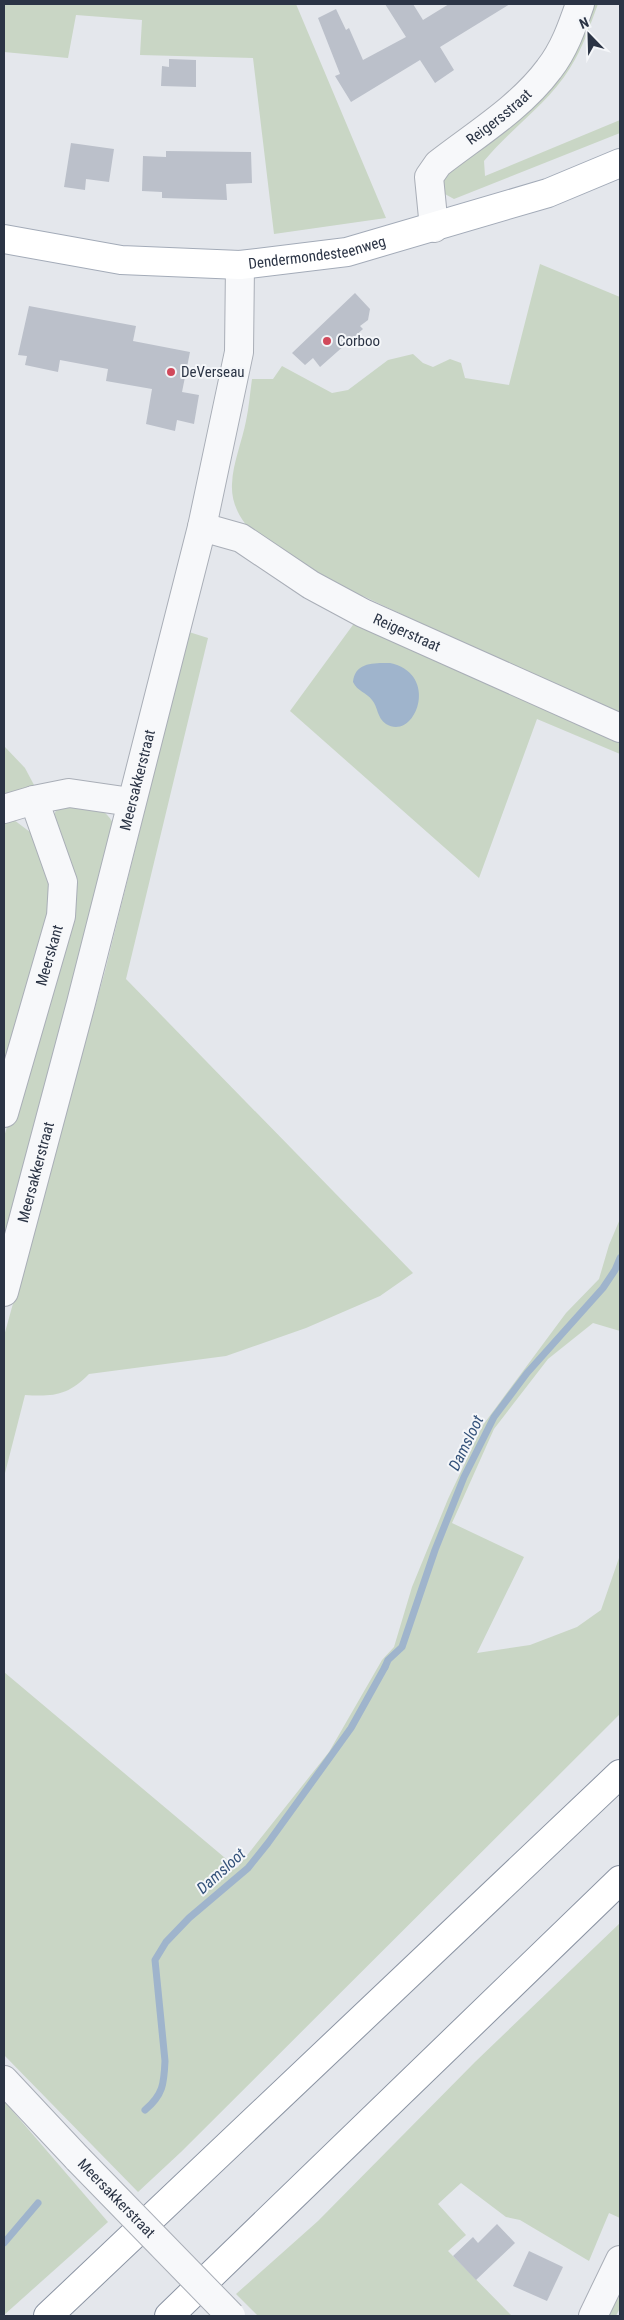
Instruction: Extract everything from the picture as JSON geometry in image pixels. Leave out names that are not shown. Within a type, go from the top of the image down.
[{"type":"main road","name":"Dendermondesteenweg","points":[[4,240],[121,260],[240,264],[347,252],[548,193],[620,163]]},
{"type":"main road","points":[[48,2316],[620,1774]]},
{"type":"main road","points":[[169,2316],[620,1880]]},
{"type":"street","name":"Reigersstraat","points":[[434,228],[429,177],[438,164],[529,93],[550,69],[568,38],[580,4]]},
{"type":"street","name":"Meersakkerstraat","points":[[4,1292],[81,1003],[202,527],[239,352],[240,264]]},
{"type":"street","name":"Reigerstraat","points":[[202,527],[241,538],[311,585],[363,614],[620,728]]},
{"type":"street","points":[[4,809],[34,800],[69,793],[131,802]]},
{"type":"street","name":"Meerskant","points":[[4,1112],[61,916],[62,882],[34,800]]},
{"type":"street","name":"Meersakkerstraat","points":[[4,2080],[231,2316]]},
{"type":"street","points":[[593,2316],[620,2260]]},
{"type":"green space","points":[[4,4],[296,4],[386,218],[274,234],[253,58],[140,55],[142,20],[76,15],[68,58],[4,52]]},
{"type":"green space","points":[[589,4],[598,4],[575,60],[551,93],[484,161],[485,176],[620,120],[620,133],[454,199],[443,193],[439,185],[444,176]]},
{"type":"green space","points":[[540,264],[620,297],[620,754],[537,719],[479,878],[290,711],[358,618],[550,684],[363,596],[352,595],[295,565],[258,538],[244,522],[235,504],[232,484],[246,421],[252,379],[273,379],[282,366],[332,393],[348,390],[388,360],[413,354],[423,363],[433,367],[450,359],[461,363],[465,378],[509,385]]},
{"type":"green space","points":[[189,632],[208,638],[126,979],[413,1273],[380,1296],[306,1328],[226,1356],[89,1374],[82,1381],[60,1393],[44,1396],[25,1395],[4,1477],[4,1336],[105,971]]},
{"type":"green space","points":[[4,746],[25,768],[34,785],[4,797]]},
{"type":"green space","points":[[64,804],[99,809],[110,818],[114,825],[4,1241],[4,1137],[65,928],[53,816],[57,809]]},
{"type":"green space","points":[[4,818],[14,820],[30,832],[38,844],[55,889],[4,1092]]},
{"type":"green space","points":[[620,1219],[620,1331],[593,1323],[548,1359],[494,1429],[452,1523],[524,1557],[477,1653],[530,1645],[577,1627],[601,1610],[620,1555],[620,1714],[181,2152],[138,2192],[4,2055],[4,1672],[237,1868],[329,1752],[382,1660],[394,1647],[412,1587],[448,1499],[483,1425],[566,1313],[599,1279],[609,1245]]},
{"type":"green space","points":[[620,1923],[620,2218],[609,2213],[589,2261],[520,2220],[506,2217],[461,2183],[438,2204],[466,2235],[448,2251],[512,2316],[258,2316],[236,2294],[318,2221],[475,2062]]},
{"type":"green space","points":[[4,2101],[108,2222],[4,2315]]},
{"type":"green space","points":[[620,2282],[620,2308],[616,2316],[603,2316]]},
{"type":"water","points":[[390,663],[406,670],[415,680],[419,692],[418,704],[413,716],[406,724],[397,727],[383,722],[372,700],[357,688],[353,682],[357,671],[361,667]]},
{"type":"building","points":[[385,4],[413,4],[423,20],[449,4],[510,4],[440,47],[454,70],[435,83],[420,60],[351,102],[335,76],[340,74],[318,18],[336,9],[346,30],[349,28],[363,60],[406,37]]},
{"type":"building","points":[[169,59],[196,60],[196,87],[161,86],[162,66],[169,67]]},
{"type":"building","points":[[71,143],[114,149],[109,182],[86,179],[85,190],[64,187]]},
{"type":"building","points":[[166,151],[251,152],[252,183],[226,184],[227,200],[162,198],[162,192],[142,191],[143,156],[166,157]]},
{"type":"building","name":"Corboo","points":[[355,293],[370,309],[368,320],[360,326],[363,329],[320,367],[313,358],[305,365],[292,353]]},
{"type":"building","points":[[29,306],[136,326],[133,341],[190,352],[182,392],[199,395],[194,424],[177,420],[175,431],[146,424],[152,389],[106,381],[108,369],[60,360],[58,372],[25,365],[27,356],[18,355]]},
{"type":"building","points":[[497,2224],[515,2243],[476,2280],[453,2256],[473,2237],[478,2243]]},
{"type":"building","points":[[529,2251],[563,2267],[547,2301],[513,2286]]},
{"type":"waterway","name":"Damsloot","points":[[385,1667],[388,1660],[402,1647],[435,1550],[464,1477],[494,1417],[527,1373],[603,1288],[615,1270],[620,1258]]},
{"type":"waterway","name":"Damsloot","points":[[145,2110],[159,2094],[165,2069],[155,1960],[166,1942],[189,1918],[248,1868],[268,1843],[351,1728],[385,1667]]},
{"type":"waterway","name":"Damsloot","points":[[4,2243],[38,2203]]},
{"type":"place","name":"Corboo","points":[[327,341]]},
{"type":"place","name":"DeVerseau","points":[[171,372]]}]
